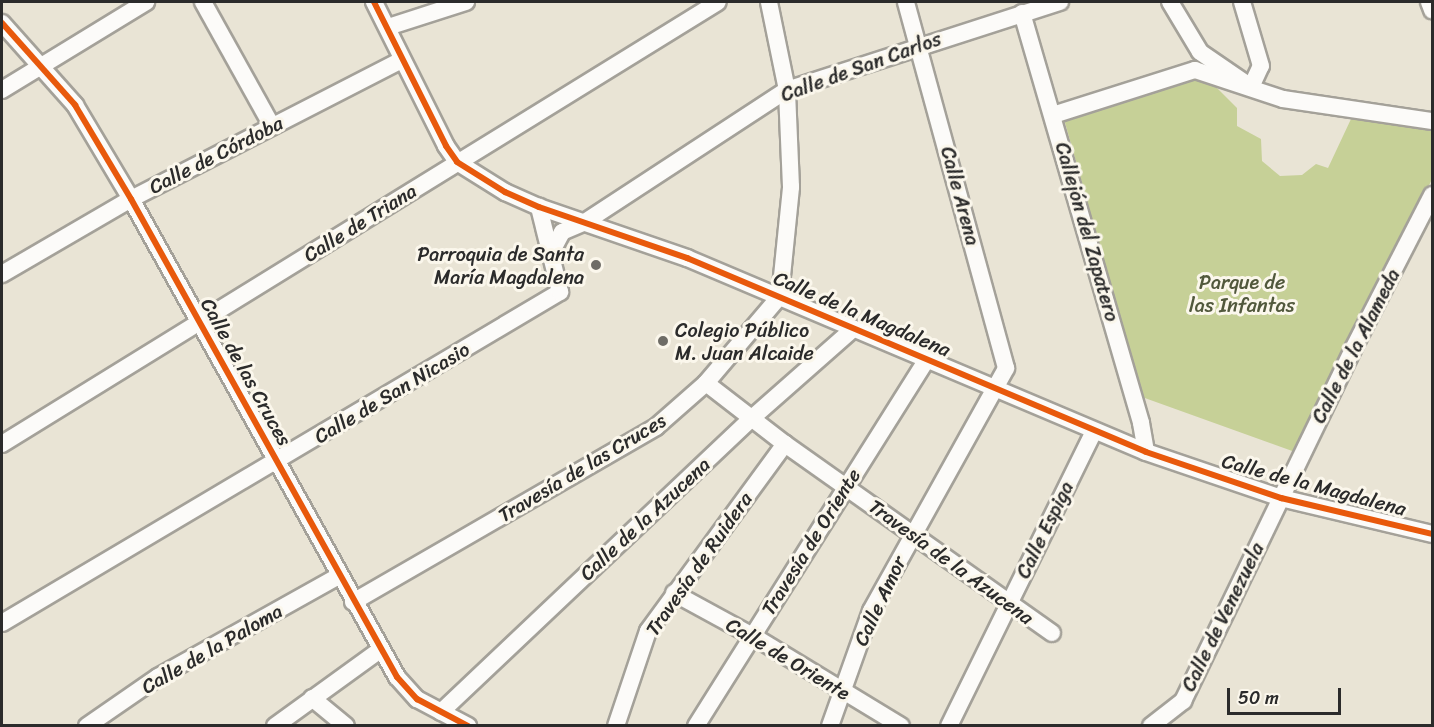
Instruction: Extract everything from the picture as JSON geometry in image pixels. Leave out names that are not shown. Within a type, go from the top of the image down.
[{"type":"street","points":[[2,90],[146,2]]},
{"type":"street","points":[[203,2],[272,126]]},
{"type":"street","points":[[374,2],[388,27],[401,60],[458,162]]},
{"type":"street","points":[[388,27],[466,2]]},
{"type":"street","name":"Calle de Triana","points":[[2,444],[718,2]]},
{"type":"street","points":[[768,2],[787,90],[791,187],[780,296]]},
{"type":"street","name":"Calle Arena","points":[[906,2],[920,45],[1004,359],[1006,368],[995,388]]},
{"type":"street","name":"Calle de San Carlos","points":[[551,253],[562,232],[585,222],[787,90],[920,45],[1060,2]]},
{"type":"street","points":[[1170,2],[1200,52],[1251,87]]},
{"type":"street","points":[[1242,2],[1261,66],[1251,87]]},
{"type":"street","points":[[1429,2],[1432,10]]},
{"type":"street","name":"Callejón del Zapatero","points":[[1022,13],[1141,423],[1146,452]]},
{"type":"street","name":"Calle de las Cruces","points":[[2,23],[38,68],[75,105],[131,199],[380,650],[417,699],[468,726]]},
{"type":"street","name":"Calle de Córdoba","points":[[2,274],[131,199],[401,60]]},
{"type":"street","points":[[1053,115],[1195,70],[1283,99],[1432,121]]},
{"type":"street","name":"Calle de la Magdalena","points":[[458,162],[539,207],[585,222],[780,296],[1146,452],[1281,498],[1432,534]]},
{"type":"street","name":"Calle de la Alameda","points":[[1281,498],[1432,195]]},
{"type":"street","points":[[539,207],[551,253]]},
{"type":"street","name":"Calle de San Nicasio","points":[[2,623],[277,462],[560,292],[551,253]]},
{"type":"street","name":"Travesía de las Cruces","points":[[353,602],[656,427],[706,383],[780,296]]},
{"type":"street","name":"Calle de la Azucena","points":[[441,712],[752,418],[853,329]]},
{"type":"street","name":"Travesía de Oriente","points":[[696,726],[845,485],[927,359]]},
{"type":"street","name":"Travesía de la Azucena","points":[[706,383],[785,444],[1010,600],[1023,615],[1052,633]]},
{"type":"street","name":"Calle Amor","points":[[830,726],[871,611],[995,388]]},
{"type":"street","name":"Calle Espiga","points":[[949,726],[1094,431]]},
{"type":"street","name":"Travesía de Ruidera","points":[[616,726],[648,631],[785,444]]},
{"type":"street","name":"Calle de Venezuela","points":[[1151,726],[1183,701],[1281,498]]},
{"type":"street","name":"Calle de la Paloma","points":[[87,726],[158,677],[339,576]]},
{"type":"street","name":"Calle de Oriente","points":[[674,593],[753,636],[901,726]]},
{"type":"street","points":[[275,726],[380,650]]},
{"type":"street","points":[[312,698],[346,726]]},
{"type":"green space","name":"Parque de las Infantas","points":[[1205,76],[1237,108],[1237,126],[1261,139],[1262,161],[1280,176],[1302,175],[1316,164],[1328,168],[1351,119],[1432,129],[1432,179],[1353,349],[1295,452],[1142,397],[1064,119]]},
{"type":"cycle path","points":[[374,2],[446,146],[457,162],[505,192],[539,207],[687,258],[1146,452],[1281,498],[1432,534]]},
{"type":"cycle path","points":[[2,23],[75,105],[131,199],[397,677],[417,699],[468,726]]},
{"type":"place","name":"Parroquia de Santa María Magdalena","points":[[596,265]]},
{"type":"place","name":"Colegio Público M. Juan Alcaide","points":[[663,341]]}]
